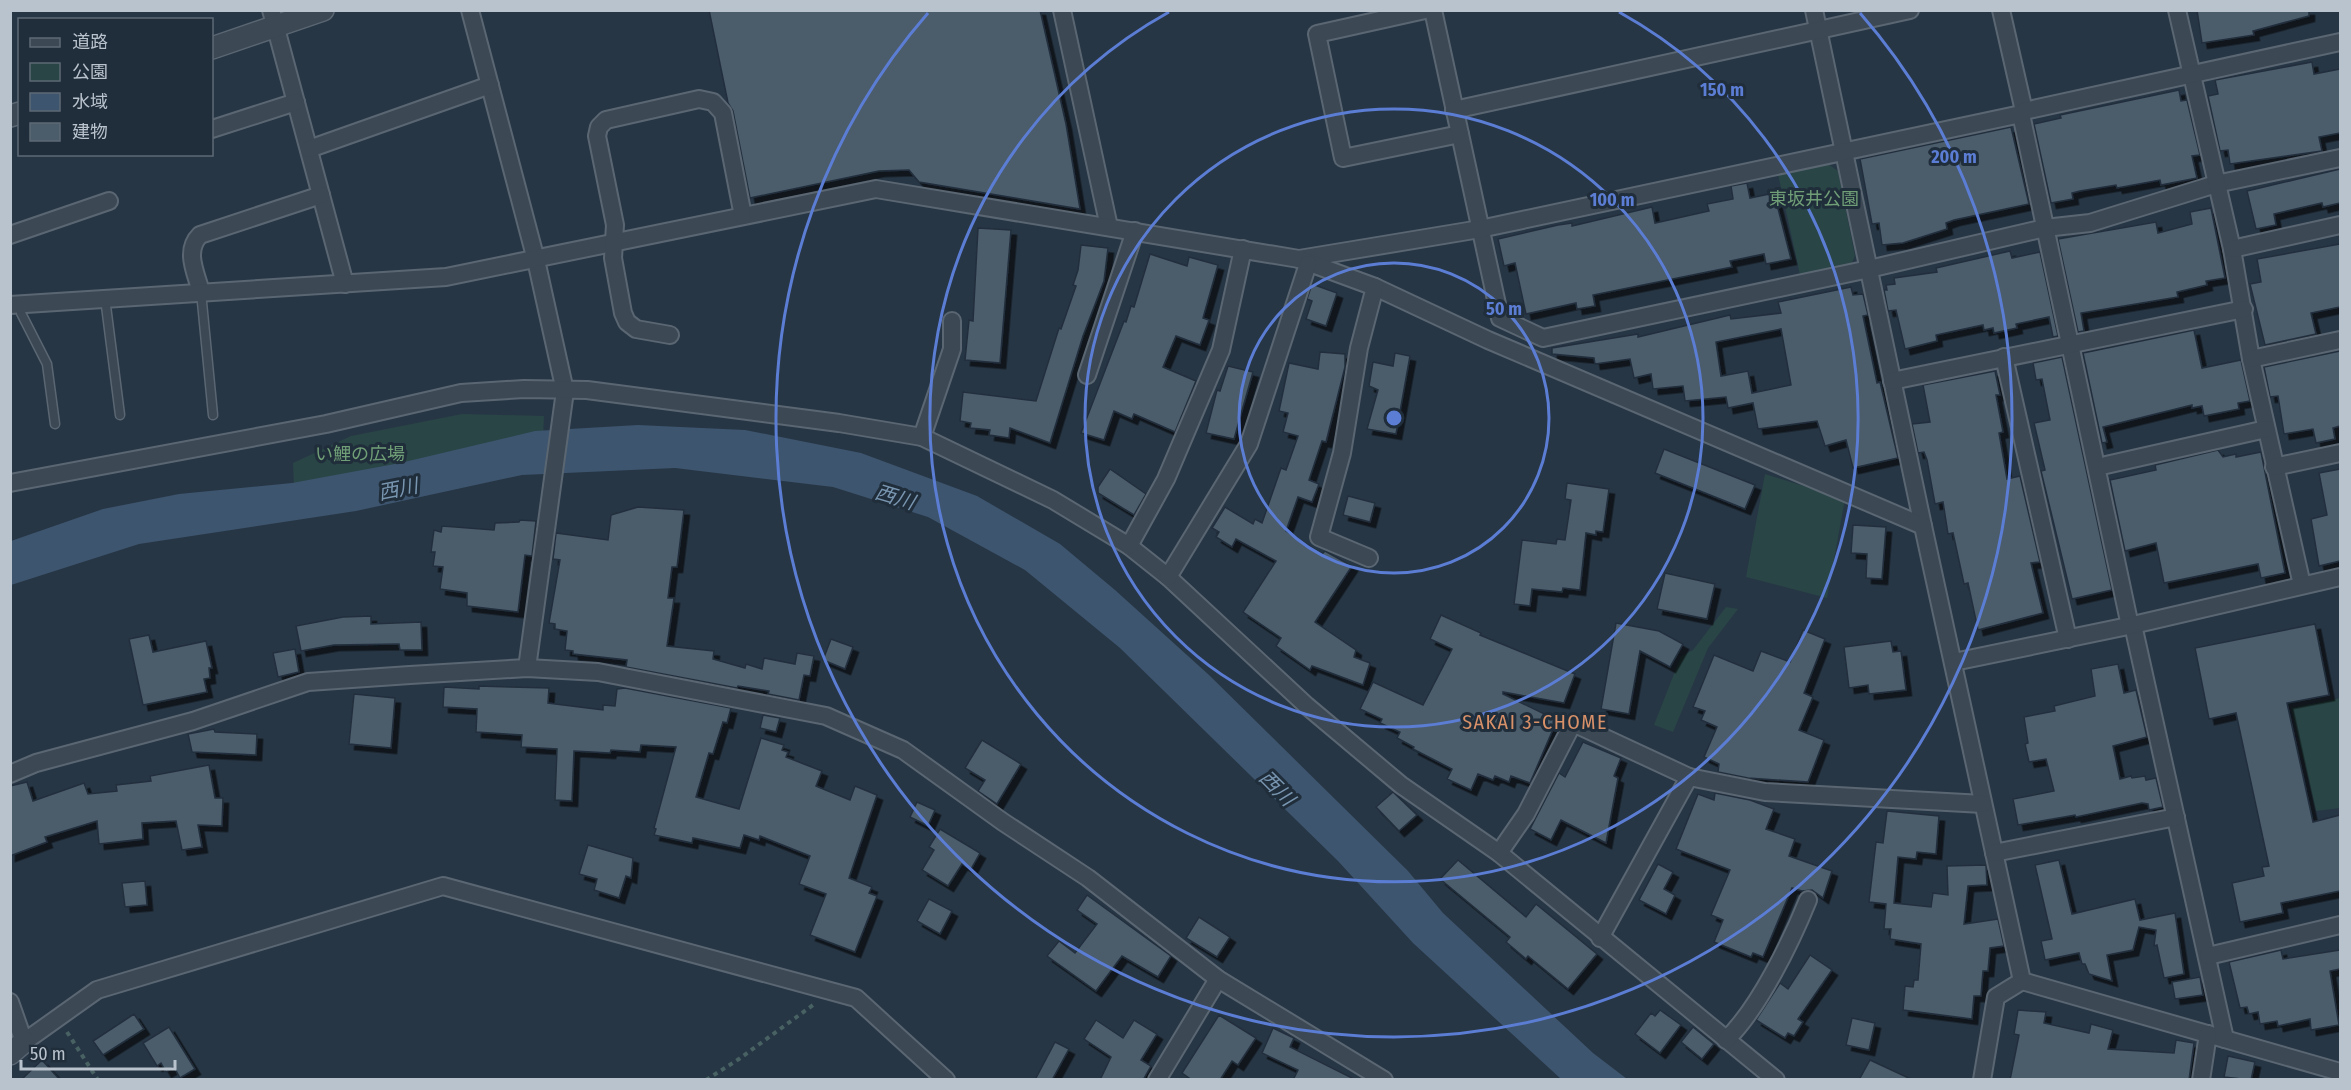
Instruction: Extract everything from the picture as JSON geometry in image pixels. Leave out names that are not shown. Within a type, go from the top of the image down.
[{"type":"street","points":[[213,48],[274,19],[323,10]]},
{"type":"street","points":[[470,10],[536,260],[565,391],[527,668]]},
{"type":"street","points":[[1062,10],[1109,227]]},
{"type":"street","points":[[1425,10],[1317,34],[1343,158],[1460,134]]},
{"type":"street","points":[[1433,10],[1500,318],[1488,340]]},
{"type":"street","points":[[1814,10],[2022,981]]},
{"type":"street","points":[[1454,110],[1910,10]]},
{"type":"street","points":[[2001,10],[2070,343],[2225,1040]]},
{"type":"street","points":[[2177,10],[2232,249],[2266,429],[2302,585]]},
{"type":"street","points":[[274,19],[345,284]]},
{"type":"street","points":[[1304,262],[1480,229],[1843,152],[2340,42]]},
{"type":"street","points":[[309,149],[490,85]]},
{"type":"street","points":[[670,335],[636,329],[627,322],[614,258],[615,225],[597,136],[599,127],[606,120],[699,99],[713,102],[723,113],[743,216]]},
{"type":"street","points":[[213,129],[296,102]]},
{"type":"street","points":[[1500,318],[1543,338],[1869,269],[2045,228],[2090,223],[2216,184],[2340,158]]},
{"type":"street","points":[[16,304],[446,278],[876,189],[1243,249],[1304,262],[1375,287],[1488,340],[1923,526]]},
{"type":"street","points":[[201,292],[191,251],[193,243],[200,235],[321,195]]},
{"type":"street","points":[[10,235],[109,201]]},
{"type":"street","points":[[2232,249],[2340,225]]},
{"type":"street","points":[[1088,375],[1135,231]]},
{"type":"street","points":[[1129,546],[1166,480],[1221,350],[1243,249]]},
{"type":"street","points":[[1168,577],[1249,444],[1304,262]]},
{"type":"street","points":[[1369,558],[1319,537],[1342,453],[1359,348],[1375,287]]},
{"type":"street","points":[[1892,381],[2244,309]]},
{"type":"street","points":[[922,437],[952,349],[952,321]]},
{"type":"street","points":[[2252,359],[2340,340]]},
{"type":"street","points":[[2004,357],[2068,639]]},
{"type":"street","points":[[10,483],[326,424],[461,393],[524,389],[587,390],[922,437],[1053,500],[1129,546],[1168,577],[1307,706],[1401,785],[1499,854],[1776,1080]]},
{"type":"street","points":[[2106,465],[2266,429]]},
{"type":"street","points":[[2274,467],[2340,453]]},
{"type":"street","points":[[1954,663],[2132,625],[2340,576]]},
{"type":"street","points":[[10,774],[70,753],[193,721],[308,682],[527,668],[598,672],[826,716],[903,750],[1003,822],[1088,878],[1218,979],[1384,1080]]},
{"type":"street","points":[[1499,854],[1526,814],[1573,723],[1689,777],[1765,792],[1983,804]]},
{"type":"street","points":[[1600,938],[1689,777]]},
{"type":"street","points":[[1994,853],[2176,817]]},
{"type":"street","points":[[17,1048],[57,1016],[97,990],[443,886],[856,998],[946,1080]]},
{"type":"street","points":[[1726,1040],[1744,1022],[1797,928],[1808,900]]},
{"type":"street","points":[[2208,956],[2340,925]]},
{"type":"street","points":[[1157,1080],[1218,979]]},
{"type":"street","points":[[1982,1080],[1996,997],[2022,981],[2208,1034],[2331,1073]]},
{"type":"street","points":[[10,1002],[17,1048]]},
{"type":"street","points":[[2201,1080],[2208,1034]]},
{"type":"lane","points":[[201,292],[213,415]]},
{"type":"lane","points":[[105,298],[120,415]]},
{"type":"lane","points":[[16,304],[47,364],[55,424]]},
{"type":"path","points":[[706,1080],[812,1007],[815,987]]},
{"type":"path","points":[[57,1016],[98,1080]]},
{"type":"green space","name":"東坂井公園","points":[[1828,164],[1838,171],[1855,256],[1850,267],[1800,275],[1778,174]]},
{"type":"green space","name":"い鯉の広場","points":[[462,414],[544,416],[543,438],[294,486],[293,463],[351,436]]},
{"type":"green space","points":[[1765,474],[1845,499],[1827,598],[1746,577]]},
{"type":"green space","points":[[1726,607],[1738,609],[1708,648],[1673,732],[1654,725],[1681,656],[1693,650]]},
{"type":"green space","points":[[2340,698],[2340,808],[2316,811],[2291,708]]},
{"type":"water","name":"西川","points":[[638,425],[745,430],[861,453],[977,496],[1060,544],[1209,675],[1408,871],[1443,913],[1593,1053],[1627,1079],[1561,1079],[1413,943],[1338,861],[1120,648],[1025,570],[928,517],[833,487],[675,468],[522,475],[356,511],[139,544],[11,585],[11,541],[103,509],[179,494],[292,483],[400,463],[535,431]]},
{"type":"building","points":[[709,10],[1040,10],[1066,124],[1080,209],[919,182],[909,170],[879,171],[750,198],[733,111],[728,103]]},
{"type":"building","points":[[2197,10],[2309,10],[2309,16],[2253,31],[2254,35],[2202,43]]},
{"type":"building","points":[[2312,62],[2314,74],[2340,69],[2340,133],[2319,137],[2322,151],[2230,164],[2228,150],[2220,151],[2208,96],[2218,94],[2215,80]]},
{"type":"building","points":[[2179,90],[2181,101],[2187,100],[2200,155],[2192,156],[2197,178],[2161,185],[2160,180],[2117,188],[2116,185],[2080,191],[2072,193],[2073,199],[2051,203],[2034,124],[2061,118],[2060,115]]},
{"type":"building","points":[[2011,127],[2029,204],[1954,220],[1946,223],[1947,229],[1903,243],[1882,245],[1879,223],[1872,224],[1860,159]]},
{"type":"building","points":[[2340,169],[2340,203],[2323,207],[2322,203],[2274,214],[2276,225],[2256,229],[2247,191]]},
{"type":"building","points":[[1747,183],[1750,198],[1774,193],[1791,259],[1766,264],[1764,254],[1730,261],[1732,267],[1593,295],[1595,306],[1577,309],[1576,303],[1526,314],[1515,263],[1504,266],[1498,239],[1558,225],[1572,223],[1572,226],[1652,207],[1655,223],[1709,211],[1707,204],[1733,199],[1731,186]]},
{"type":"building","points":[[2211,208],[2225,278],[2206,281],[2207,285],[2177,292],[2178,297],[2081,313],[2084,331],[2078,332],[2058,239],[2156,222],[2158,233],[2192,224],[2190,212]]},
{"type":"building","points":[[978,228],[1011,230],[1000,363],[965,360],[969,320],[973,321]]},
{"type":"building","points":[[2340,244],[2340,307],[2311,313],[2316,334],[2265,345],[2250,284],[2261,282],[2257,259]]},
{"type":"building","points":[[1081,245],[1108,248],[1104,281],[1083,336],[1050,443],[1010,428],[1009,438],[989,435],[990,430],[970,428],[971,423],[960,421],[963,392],[1036,401],[1059,328],[1061,329],[1076,286],[1073,285],[1078,270]]},
{"type":"building","points":[[2010,251],[2012,258],[2040,252],[2058,336],[2053,337],[2049,317],[2016,324],[2017,328],[1994,333],[1993,328],[1984,330],[1983,325],[1936,335],[1937,341],[1905,349],[1896,310],[1888,311],[1884,290],[1887,290],[1886,285],[1895,284],[1894,278],[1937,272],[1936,268]]},
{"type":"building","points":[[1150,254],[1187,266],[1189,257],[1218,265],[1203,318],[1209,320],[1200,345],[1176,336],[1163,367],[1196,381],[1175,432],[1134,414],[1132,419],[1114,411],[1104,440],[1081,433],[1124,321],[1126,322],[1131,306],[1134,307]]},
{"type":"building","points":[[1312,284],[1337,293],[1326,326],[1306,319],[1312,301],[1307,299]]},
{"type":"building","points":[[1851,287],[1853,295],[1863,294],[1868,315],[1863,316],[1877,383],[1880,382],[1898,458],[1853,468],[1846,440],[1825,446],[1817,421],[1758,429],[1753,403],[1728,408],[1726,397],[1685,401],[1683,386],[1653,389],[1651,374],[1634,378],[1630,359],[1595,364],[1594,358],[1552,354],[1552,348],[1638,334],[1638,337],[1730,315],[1731,319],[1781,313],[1778,302]],"holes":[[[1781,329],[1791,385],[1752,393],[1748,371],[1721,376],[1716,342]]]},
{"type":"building","points":[[2194,330],[2202,368],[2241,360],[2250,401],[2238,403],[2239,409],[2204,416],[2202,406],[2192,408],[2192,405],[2103,427],[2107,442],[2102,443],[2083,353]]},
{"type":"building","points":[[2340,351],[2340,426],[2333,428],[2335,439],[2316,443],[2313,429],[2284,434],[2278,396],[2270,397],[2264,367]]},
{"type":"building","points":[[1320,352],[1345,354],[1345,367],[1326,442],[1322,441],[1309,480],[1319,484],[1312,502],[1298,497],[1286,531],[1322,554],[1325,551],[1352,566],[1315,622],[1356,650],[1354,657],[1370,663],[1363,685],[1312,666],[1310,670],[1276,646],[1281,638],[1243,612],[1276,561],[1236,539],[1232,547],[1216,537],[1219,532],[1212,528],[1225,507],[1253,524],[1255,519],[1262,523],[1281,468],[1286,470],[1298,436],[1283,432],[1288,413],[1279,411],[1289,363],[1318,369]]},
{"type":"building","points":[[1395,353],[1410,356],[1396,434],[1367,429],[1378,390],[1369,386],[1373,362],[1393,366]]},
{"type":"building","points":[[2062,357],[2112,590],[2072,599],[2041,471],[2045,470],[2034,423],[2050,420],[2042,379],[2036,380],[2033,363]]},
{"type":"building","points":[[1228,366],[1253,372],[1234,439],[1206,433],[1217,390],[1220,391]]},
{"type":"building","points":[[1995,371],[2000,395],[1996,395],[2003,432],[1999,433],[2007,479],[2020,476],[2040,562],[2031,563],[2043,613],[1978,630],[1968,583],[1964,584],[1953,533],[1948,534],[1943,502],[1935,504],[1927,460],[1924,452],[1918,453],[1912,424],[1930,422],[1923,385]]},
{"type":"building","points":[[1664,449],[1755,485],[1745,509],[1655,473]]},
{"type":"building","points":[[2218,450],[2223,457],[2261,452],[2285,573],[2261,578],[2258,564],[2164,583],[2156,543],[2125,551],[2110,480],[2156,470],[2155,465]]},
{"type":"building","points":[[1110,469],[1146,494],[1134,515],[1098,493],[1098,487]]},
{"type":"building","points":[[2340,469],[2340,561],[2319,566],[2311,519],[2327,515],[2319,473]]},
{"type":"building","points":[[1567,483],[1609,489],[1603,532],[1596,531],[1596,535],[1586,533],[1580,590],[1563,588],[1562,592],[1532,589],[1530,606],[1514,604],[1522,540],[1556,544],[1557,539],[1565,540],[1571,500],[1565,499]]},
{"type":"building","points":[[1348,496],[1375,503],[1370,522],[1343,515]]},
{"type":"building","points":[[638,507],[684,510],[677,567],[672,567],[668,598],[674,598],[667,646],[714,651],[713,659],[745,668],[746,664],[762,669],[764,658],[795,664],[797,653],[814,656],[810,676],[804,675],[799,700],[768,694],[769,691],[738,686],[737,688],[626,667],[627,660],[573,654],[573,651],[565,650],[567,631],[555,629],[555,624],[549,623],[560,560],[553,559],[556,533],[608,540],[611,515]]},
{"type":"building","points":[[520,520],[536,521],[532,556],[525,555],[518,612],[467,606],[467,593],[440,589],[443,567],[433,566],[435,552],[431,552],[434,530],[441,532],[442,526],[494,530],[495,523],[519,522]]},
{"type":"building","points":[[1853,525],[1886,527],[1882,579],[1866,578],[1867,554],[1851,553]]},
{"type":"building","points":[[1665,573],[1715,584],[1707,619],[1657,609]]},
{"type":"building","points":[[1441,615],[1481,633],[1480,635],[1575,674],[1564,703],[1503,692],[1557,720],[1530,783],[1511,776],[1509,782],[1495,776],[1493,780],[1478,774],[1471,790],[1447,779],[1452,769],[1413,749],[1414,747],[1397,738],[1400,732],[1380,723],[1382,719],[1360,709],[1373,682],[1423,705],[1452,649],[1430,639]]},
{"type":"building","points":[[371,616],[371,624],[421,622],[422,650],[400,650],[399,644],[334,645],[301,651],[296,626],[343,617]]},
{"type":"building","points":[[1616,623],[1659,631],[1683,644],[1670,667],[1640,651],[1629,714],[1601,709]]},
{"type":"building","points":[[2315,624],[2329,695],[2287,703],[2313,822],[2340,815],[2340,891],[2281,903],[2283,913],[2240,922],[2232,883],[2264,876],[2262,867],[2269,866],[2236,713],[2209,719],[2195,648]]},
{"type":"building","points":[[1803,630],[1825,639],[1804,693],[1813,697],[1799,730],[1824,740],[1808,782],[1748,778],[1718,772],[1719,764],[1704,757],[1717,727],[1701,720],[1705,711],[1693,707],[1714,655],[1753,671],[1761,651],[1790,662]]},
{"type":"building","points":[[149,635],[153,652],[206,641],[212,668],[209,668],[210,678],[204,679],[207,692],[143,705],[129,639]]},
{"type":"building","points":[[831,639],[853,647],[845,669],[823,660]]},
{"type":"building","points":[[1891,641],[1893,652],[1901,651],[1906,690],[1869,694],[1868,685],[1849,688],[1844,647]]},
{"type":"building","points":[[295,649],[299,672],[278,677],[273,653]]},
{"type":"building","points":[[2118,664],[2124,693],[2136,690],[2147,737],[2113,746],[2120,779],[2131,776],[2132,778],[2145,776],[2146,780],[2156,778],[2163,807],[2149,810],[2148,804],[2142,803],[2076,817],[2075,815],[2018,825],[2013,799],[2054,791],[2046,759],[2029,762],[2025,744],[2028,743],[2024,717],[2055,711],[2054,706],[2095,696],[2091,669]]},
{"type":"building","points":[[479,686],[549,688],[548,703],[603,710],[603,705],[615,706],[617,689],[625,688],[731,708],[727,723],[723,722],[713,754],[709,753],[696,797],[739,809],[761,738],[784,745],[782,750],[788,752],[786,757],[822,771],[816,786],[850,800],[855,786],[877,795],[849,878],[872,887],[869,893],[877,896],[855,952],[810,935],[826,894],[799,884],[810,856],[760,836],[759,840],[744,835],[740,848],[693,838],[692,843],[654,835],[676,747],[641,745],[640,752],[574,751],[572,801],[555,800],[557,749],[521,747],[522,735],[476,732],[477,709],[443,707],[444,687],[479,689]]},
{"type":"building","points":[[354,694],[395,698],[391,748],[349,744]]},
{"type":"building","points":[[763,715],[780,718],[776,732],[760,728]]},
{"type":"building","points":[[214,729],[215,732],[257,734],[256,755],[192,752],[188,734]]},
{"type":"building","points":[[982,740],[1021,764],[997,804],[978,791],[985,780],[965,768]]},
{"type":"building","points":[[1583,742],[1621,758],[1614,776],[1618,778],[1606,843],[1561,820],[1551,840],[1530,829],[1559,773],[1565,777]]},
{"type":"building","points":[[209,765],[215,798],[223,798],[222,826],[198,825],[202,847],[182,850],[176,821],[142,823],[143,839],[99,844],[97,821],[45,837],[47,842],[10,856],[10,786],[27,782],[33,801],[84,783],[88,794],[117,791],[116,785],[151,781],[150,776]]},
{"type":"building","points":[[1393,792],[1417,815],[1399,831],[1376,807]]},
{"type":"building","points":[[1715,793],[1750,800],[1774,809],[1766,829],[1795,839],[1789,856],[1832,871],[1823,898],[1812,890],[1802,891],[1792,888],[1763,957],[1753,953],[1751,957],[1714,942],[1723,920],[1711,915],[1730,870],[1676,849],[1698,794],[1714,800]]},
{"type":"building","points":[[917,802],[935,810],[928,826],[910,817]]},
{"type":"building","points":[[1887,811],[1939,816],[1936,854],[1917,852],[1916,859],[1898,857],[1894,903],[1931,907],[1933,893],[1948,895],[1947,866],[1986,865],[1987,885],[1968,886],[1964,924],[1998,919],[2004,946],[1990,948],[1988,971],[1983,971],[1981,996],[1974,996],[1972,1019],[1903,1010],[1905,986],[1913,987],[1914,980],[1918,980],[1921,944],[1890,939],[1891,929],[1884,929],[1886,904],[1869,902],[1876,842],[1883,843]]},
{"type":"building","points":[[940,829],[980,853],[971,869],[962,864],[948,886],[922,870],[934,850],[929,847]]},
{"type":"building","points":[[588,845],[633,858],[631,878],[626,876],[619,898],[594,890],[597,879],[579,874]]},
{"type":"building","points":[[1458,860],[1526,917],[1536,904],[1597,954],[1568,989],[1528,956],[1526,959],[1506,942],[1510,937],[1440,879]]},
{"type":"building","points":[[2059,860],[2072,914],[2135,899],[2140,920],[2175,913],[2184,974],[2164,978],[2157,945],[2154,946],[2156,930],[2139,927],[2133,950],[2107,955],[2112,981],[2089,974],[2085,964],[2082,964],[2079,953],[2045,960],[2041,941],[2052,939],[2035,865]]},
{"type":"building","points":[[1658,864],[1673,872],[1664,889],[1675,895],[1666,914],[1639,900]]},
{"type":"building","points":[[145,881],[147,905],[125,907],[122,883]]},
{"type":"building","points":[[1087,895],[1171,956],[1158,977],[1122,956],[1096,991],[1047,956],[1059,941],[1075,953],[1097,924],[1077,910]]},
{"type":"building","points":[[929,899],[952,911],[940,934],[917,921]]},
{"type":"building","points":[[1199,917],[1230,937],[1217,957],[1186,938]]},
{"type":"building","points":[[2281,950],[2283,959],[2340,950],[2340,969],[2330,971],[2339,1025],[2311,1030],[2310,1019],[2278,1026],[2277,1021],[2260,1024],[2258,1012],[2249,1014],[2247,1007],[2240,1008],[2229,962]]},
{"type":"building","points":[[1810,955],[1832,970],[1798,1019],[1803,1022],[1794,1036],[1788,1033],[1785,1038],[1756,1020],[1780,983],[1788,989]]},
{"type":"building","points":[[2200,977],[2203,995],[2175,999],[2172,982]]},
{"type":"building","points":[[1660,1010],[1681,1025],[1660,1053],[1635,1034],[1651,1013],[1655,1016]]},
{"type":"building","points":[[2018,1010],[2046,1012],[2044,1023],[2089,1033],[2091,1024],[2113,1030],[2108,1049],[2174,1053],[2176,1040],[2194,1043],[2189,1080],[2010,1080],[2019,1035],[2014,1034]]},
{"type":"building","points":[[134,1014],[144,1029],[103,1055],[93,1041]]},
{"type":"building","points":[[1219,1015],[1256,1038],[1238,1065],[1232,1061],[1220,1080],[1192,1080],[1182,1073]]},
{"type":"building","points":[[1852,1018],[1875,1023],[1869,1050],[1846,1045]]},
{"type":"building","points":[[1096,1020],[1123,1038],[1134,1020],[1157,1034],[1141,1060],[1151,1066],[1143,1080],[1100,1080],[1111,1057],[1084,1039]]},
{"type":"building","points":[[169,1027],[195,1069],[180,1078],[174,1067],[166,1072],[161,1063],[157,1066],[143,1043]]},
{"type":"building","points":[[1693,1027],[1714,1044],[1702,1059],[1681,1042]]},
{"type":"building","points":[[1273,1028],[1294,1038],[1290,1047],[1356,1080],[1293,1080],[1298,1070],[1262,1053]]},
{"type":"building","points":[[1055,1042],[1069,1049],[1052,1080],[1035,1080]]},
{"type":"building","points":[[2228,1056],[2255,1062],[2251,1080],[2224,1077]]},
{"type":"building","points":[[42,1060],[60,1080],[21,1080]]},
{"type":"building","points":[[1870,1060],[1913,1080],[1859,1080]]},
{"type":"district","name":"SAKAI 3-CHOME","points":[[1535,722]]}]
